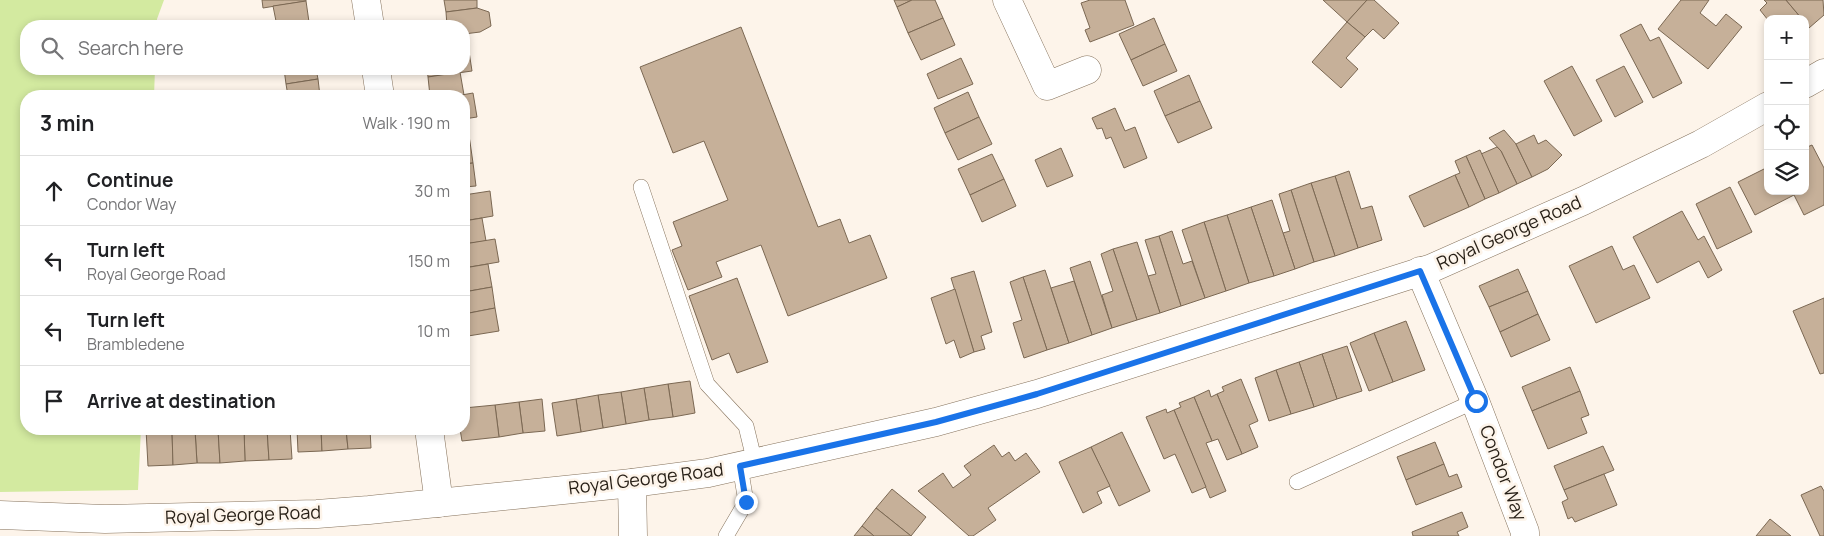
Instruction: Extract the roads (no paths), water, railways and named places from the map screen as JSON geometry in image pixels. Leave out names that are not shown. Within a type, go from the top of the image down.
[{"type":"street","points":[[366,0],[369,20]]},
{"type":"street","points":[[1007,0],[1047,86],[1087,70]]},
{"type":"street","points":[[1809,82],[1824,73]]},
{"type":"street","points":[[377,75],[379,90]]},
{"type":"street","name":"Royal George Road","points":[[0,515],[106,527],[317,514],[439,503],[632,483],[708,473],[936,422],[1037,394],[1432,268],[1583,201],[1702,144],[1764,108]]},
{"type":"street","name":"Condor Way","points":[[1420,271],[1476,401],[1525,536]]},
{"type":"street","points":[[430,435],[439,503]]},
{"type":"street","points":[[632,483],[633,536]]},
{"type":"lane","points":[[641,187],[707,384],[746,426],[746,502],[726,536]]},
{"type":"lane","points":[[1297,482],[1476,401]]}]
